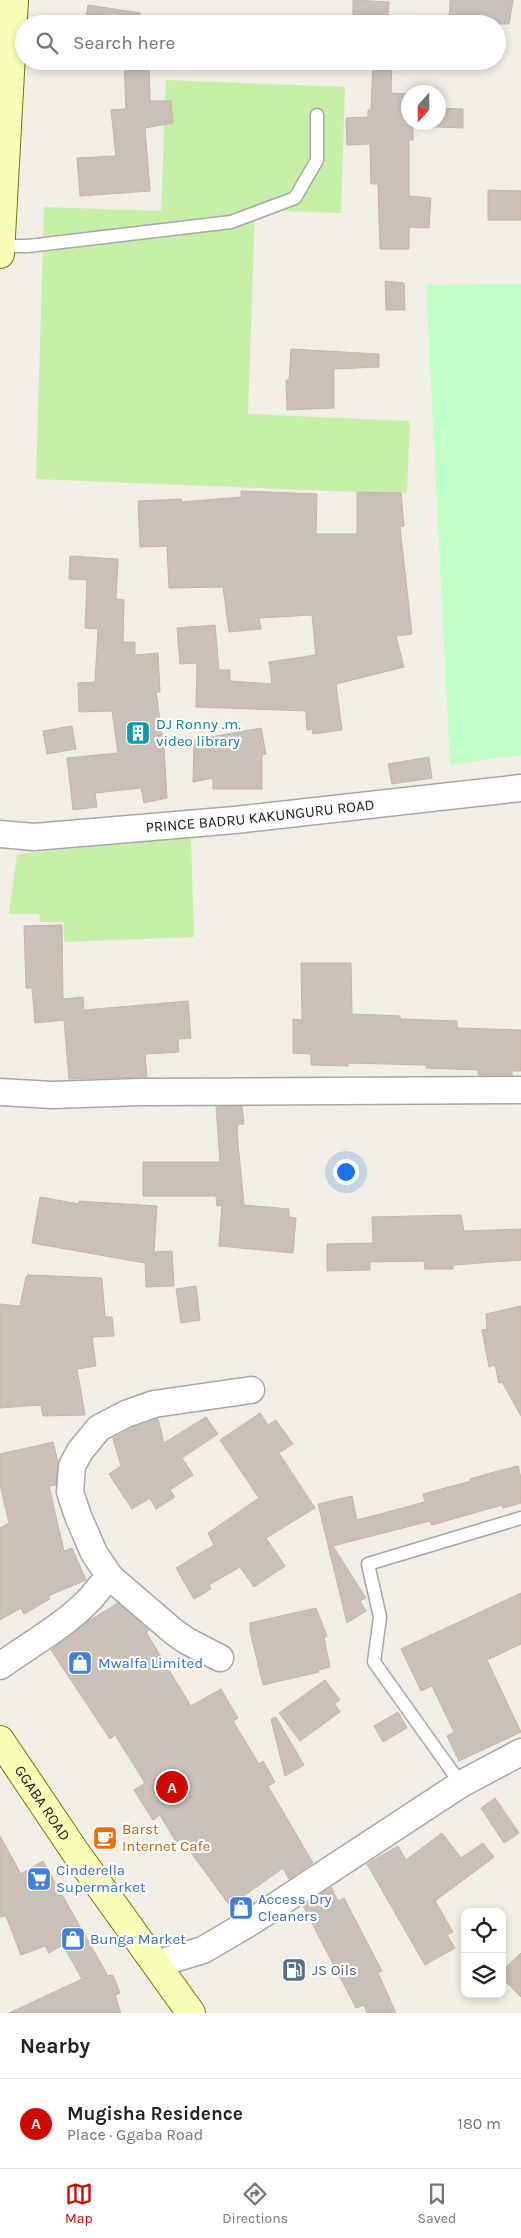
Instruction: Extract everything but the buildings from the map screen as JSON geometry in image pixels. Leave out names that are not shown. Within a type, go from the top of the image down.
[{"type":"main road","points":[[0,254],[14,0]]},
{"type":"main road","name":"GGABA ROAD","points":[[0,1740],[76,1853],[191,2013]]},
{"type":"street","name":"PRINCE BADRU KAKUNGURU ROAD","points":[[0,834],[44,837],[235,820],[521,788]]},
{"type":"street","points":[[0,1092],[52,1095],[142,1092],[521,1090]]},
{"type":"street","points":[[220,1658],[187,1642],[110,1577],[94,1553],[70,1492],[72,1466],[80,1451],[99,1428],[126,1414],[154,1404],[252,1390]]},
{"type":"street","points":[[0,1666],[60,1624],[88,1600],[110,1577]]},
{"type":"street","points":[[156,1964],[203,1950],[212,1945],[254,1920],[461,1784],[521,1752]]},
{"type":"lane","points":[[0,246],[38,245],[231,222],[295,198],[317,160],[317,115]]},
{"type":"lane","points":[[461,1784],[374,1662],[380,1617],[368,1564],[521,1518]]},
{"type":"green space","points":[[166,80],[345,87],[341,213],[255,210],[248,414],[410,421],[407,493],[36,479],[44,207],[161,211]]},
{"type":"green space","points":[[521,284],[521,755],[450,765],[426,285]]},
{"type":"green space","points":[[191,837],[194,937],[64,942],[64,922],[41,922],[39,914],[9,914],[17,854]]},
{"type":"place","name":"DJ Ronny .m. video library","points":[[138,733]]},
{"type":"place","name":"Mwalfa Limited","points":[[80,1663]]},
{"type":"place","name":"Mugisha Residence","points":[[172,1787]]},
{"type":"place","name":"Barst Internet Cafe","points":[[105,1838]]},
{"type":"place","name":"Cinderella Supermarket","points":[[39,1879]]},
{"type":"place","name":"Access Dry Cleaners","points":[[241,1908]]},
{"type":"place","name":"Bunga Market","points":[[73,1939]]},
{"type":"place","name":"JS Oils","points":[[294,1970]]}]
